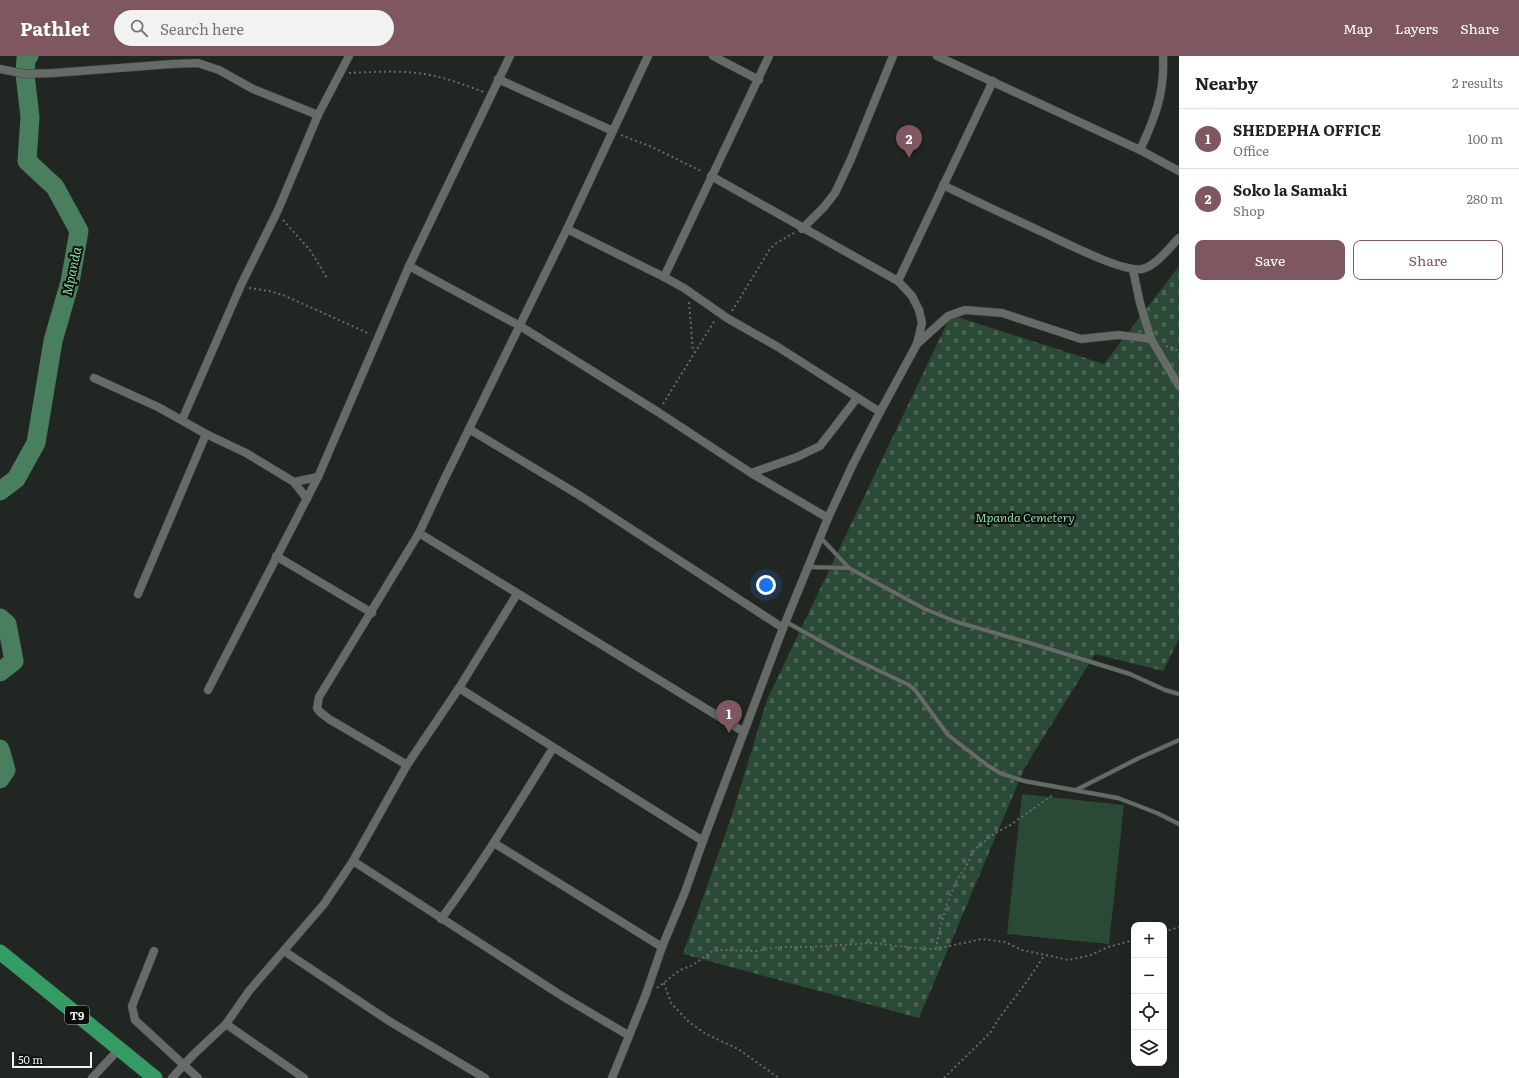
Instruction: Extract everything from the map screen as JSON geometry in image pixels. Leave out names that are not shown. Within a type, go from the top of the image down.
[{"type":"highway","name":"T9","points":[[0,952],[120,1048],[155,1078]]},
{"type":"street","points":[[182,420],[241,285],[278,210],[318,115],[349,56]]},
{"type":"street","points":[[208,690],[318,477],[409,266],[510,56]]},
{"type":"street","points":[[407,764],[329,720],[317,708],[318,701],[324,688],[372,613],[419,533],[567,229],[648,56]]},
{"type":"street","points":[[714,56],[759,80]]},
{"type":"street","points":[[664,277],[711,176],[759,80],[769,56]]},
{"type":"street","points":[[802,229],[824,207],[835,193],[851,159],[893,56]]},
{"type":"street","points":[[937,56],[1140,150],[1179,171]]},
{"type":"street","points":[[1140,150],[1153,123],[1161,95],[1164,70],[1163,56]]},
{"type":"street","points":[[0,69],[25,74],[198,63],[219,70],[253,89],[318,115]]},
{"type":"street","points":[[498,79],[613,131]]},
{"type":"street","points":[[898,281],[993,81]]},
{"type":"street","points":[[612,1078],[628,1035],[646,994],[662,947],[685,892],[785,625],[828,518],[853,464],[917,344],[922,323],[919,310],[912,296],[898,281],[802,229],[711,176]]},
{"type":"street","points":[[943,186],[1116,265],[1133,270],[1149,267],[1179,238]]},
{"type":"street","points":[[567,229],[684,288],[727,318],[778,347],[880,412]]},
{"type":"street","points":[[409,266],[520,326],[658,412],[751,473],[828,518]]},
{"type":"street","points":[[1133,270],[1140,303],[1151,339],[1179,386]]},
{"type":"street","points":[[917,344],[948,316],[965,310],[1002,313],[1081,340],[1118,335],[1151,339]]},
{"type":"street","points":[[94,378],[142,399],[206,434],[246,453],[294,482],[307,499]]},
{"type":"street","points":[[751,473],[820,446],[857,398]]},
{"type":"street","points":[[469,429],[579,495],[785,625]]},
{"type":"street","points":[[138,594],[206,434]]},
{"type":"street","points":[[294,482],[318,477]]},
{"type":"street","points":[[419,533],[744,732]]},
{"type":"street","points":[[276,556],[372,613]]},
{"type":"street","points":[[172,1078],[193,1055],[226,1024],[249,991],[324,904],[352,861],[407,764],[459,688],[517,594]]},
{"type":"street","points":[[459,688],[703,841]]},
{"type":"street","points":[[441,919],[466,886],[554,748]]},
{"type":"street","points":[[494,843],[662,947]]},
{"type":"street","points":[[352,861],[562,996],[628,1035]]},
{"type":"street","points":[[154,951],[132,1006],[135,1020],[198,1078]]},
{"type":"street","points":[[284,951],[389,1021],[485,1078]]},
{"type":"street","points":[[226,1024],[304,1078]]},
{"type":"street","points":[[92,1078],[120,1048]]},
{"type":"lane","points":[[821,538],[849,568],[926,609],[957,622],[1030,642],[1130,674],[1165,690],[1179,694]]},
{"type":"lane","points":[[809,567],[849,568]]},
{"type":"lane","points":[[785,625],[909,685],[915,690],[945,732],[987,765],[1006,776],[1024,781],[1118,798],[1151,810],[1179,824]]},
{"type":"lane","points":[[1076,790],[1139,758],[1179,740]]},
{"type":"path","points":[[340,73],[387,72],[424,74],[443,78],[491,95]]},
{"type":"path","points":[[613,131],[652,147],[711,176]]},
{"type":"path","points":[[278,210],[283,220],[310,250],[326,278]]},
{"type":"path","points":[[727,318],[775,244],[802,229]]},
{"type":"path","points":[[241,285],[254,289],[269,290],[283,295],[378,337]]},
{"type":"path","points":[[684,288],[690,309],[693,353]]},
{"type":"path","points":[[658,412],[693,353],[720,312]]},
{"type":"path","points":[[936,949],[939,932],[954,884],[964,870],[974,850],[995,833],[1009,826],[1063,788]]},
{"type":"path","points":[[1167,931],[1179,927]]},
{"type":"path","points":[[646,994],[651,993],[680,970],[693,965],[711,952],[718,950],[756,951],[779,947],[811,947],[873,943],[936,949],[988,939],[1006,942],[1022,950],[1075,960],[1131,941]]},
{"type":"path","points":[[944,1078],[991,1032],[997,1021],[1028,980],[1044,955]]},
{"type":"path","points":[[664,983],[671,1003],[689,1022],[706,1034],[738,1049],[779,1078]]},
{"type":"green space","name":"Mpanda Cemetery","points":[[1179,266],[1179,639],[1163,671],[1095,654],[1025,767],[919,1018],[683,954],[731,818],[767,700],[951,315],[1104,364]]},
{"type":"green space","points":[[1022,794],[1124,805],[1109,944],[1007,934]]},
{"type":"waterway","name":"Mpanda","points":[[0,491],[16,479],[36,443],[53,341],[70,282],[79,231],[55,187],[27,161],[30,117],[25,74],[26,58],[29,56]]},
{"type":"waterway","name":"Mpanda","points":[[0,618],[7,624],[14,661],[0,672]]},
{"type":"waterway","name":"Mpanda","points":[[0,749],[6,770],[0,779]]},
{"type":"place","name":"Soko la Samaki","points":[[909,158]]},
{"type":"place","name":"SHEDEPHA OFFICE","points":[[729,733]]}]
